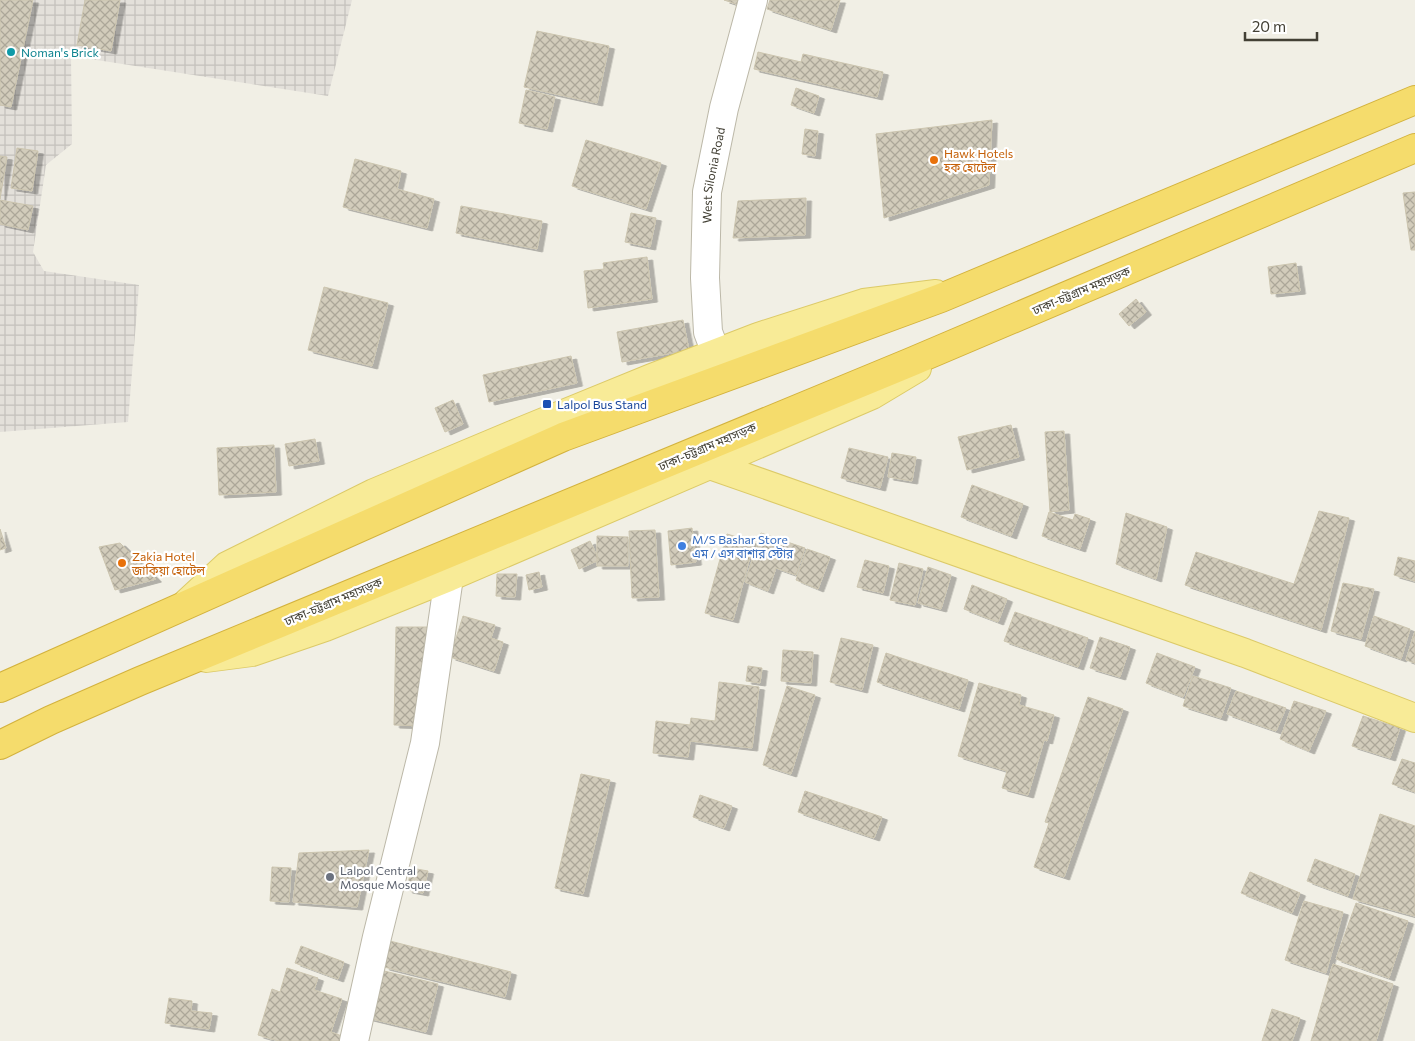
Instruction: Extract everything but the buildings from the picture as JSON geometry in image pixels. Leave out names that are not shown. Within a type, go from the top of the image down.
[{"type":"highway","points":[[0,688],[563,437],[942,298],[1415,100]]},
{"type":"highway","name":"ঢাকা-চট্টগ্রাম মহাসড়ক","points":[[0,745],[51,720],[193,659],[965,339],[1415,148]]},
{"type":"main road","points":[[184,606],[226,566],[374,493],[522,430],[758,337],[864,303],[956,291]]},
{"type":"main road","points":[[193,659],[252,652],[325,627],[449,577],[872,396],[965,339]]},
{"type":"main road","points":[[780,436],[771,451],[769,464],[772,476],[780,485],[795,495]]},
{"type":"main road","points":[[710,465],[1245,653],[1415,718]]},
{"type":"street","name":"West Silonia Road","points":[[716,353],[708,332],[705,278],[707,192],[724,108],[753,0]]},
{"type":"street","points":[[354,1041],[377,937],[425,743],[449,577]]},
{"type":"shaded area","points":[[0,0],[352,0],[328,96],[71,56],[72,144],[46,165],[33,252],[44,271],[139,285],[128,422],[0,432]]},
{"type":"place","name":"Noman's Brick","points":[[11,52]]},
{"type":"place","name":"Hawk Hotels হক হোটেল","points":[[934,160]]},
{"type":"place","name":"Lalpol Bus Stand","points":[[547,404]]},
{"type":"place","name":"M/S Bashar Store এম / এস বাশার স্টোর","points":[[682,546]]},
{"type":"place","name":"Zakia Hotel জাকিয়া হোটেল","points":[[122,563]]},
{"type":"place","name":"Lalpol Central Mosque Mosque","points":[[330,877]]}]
